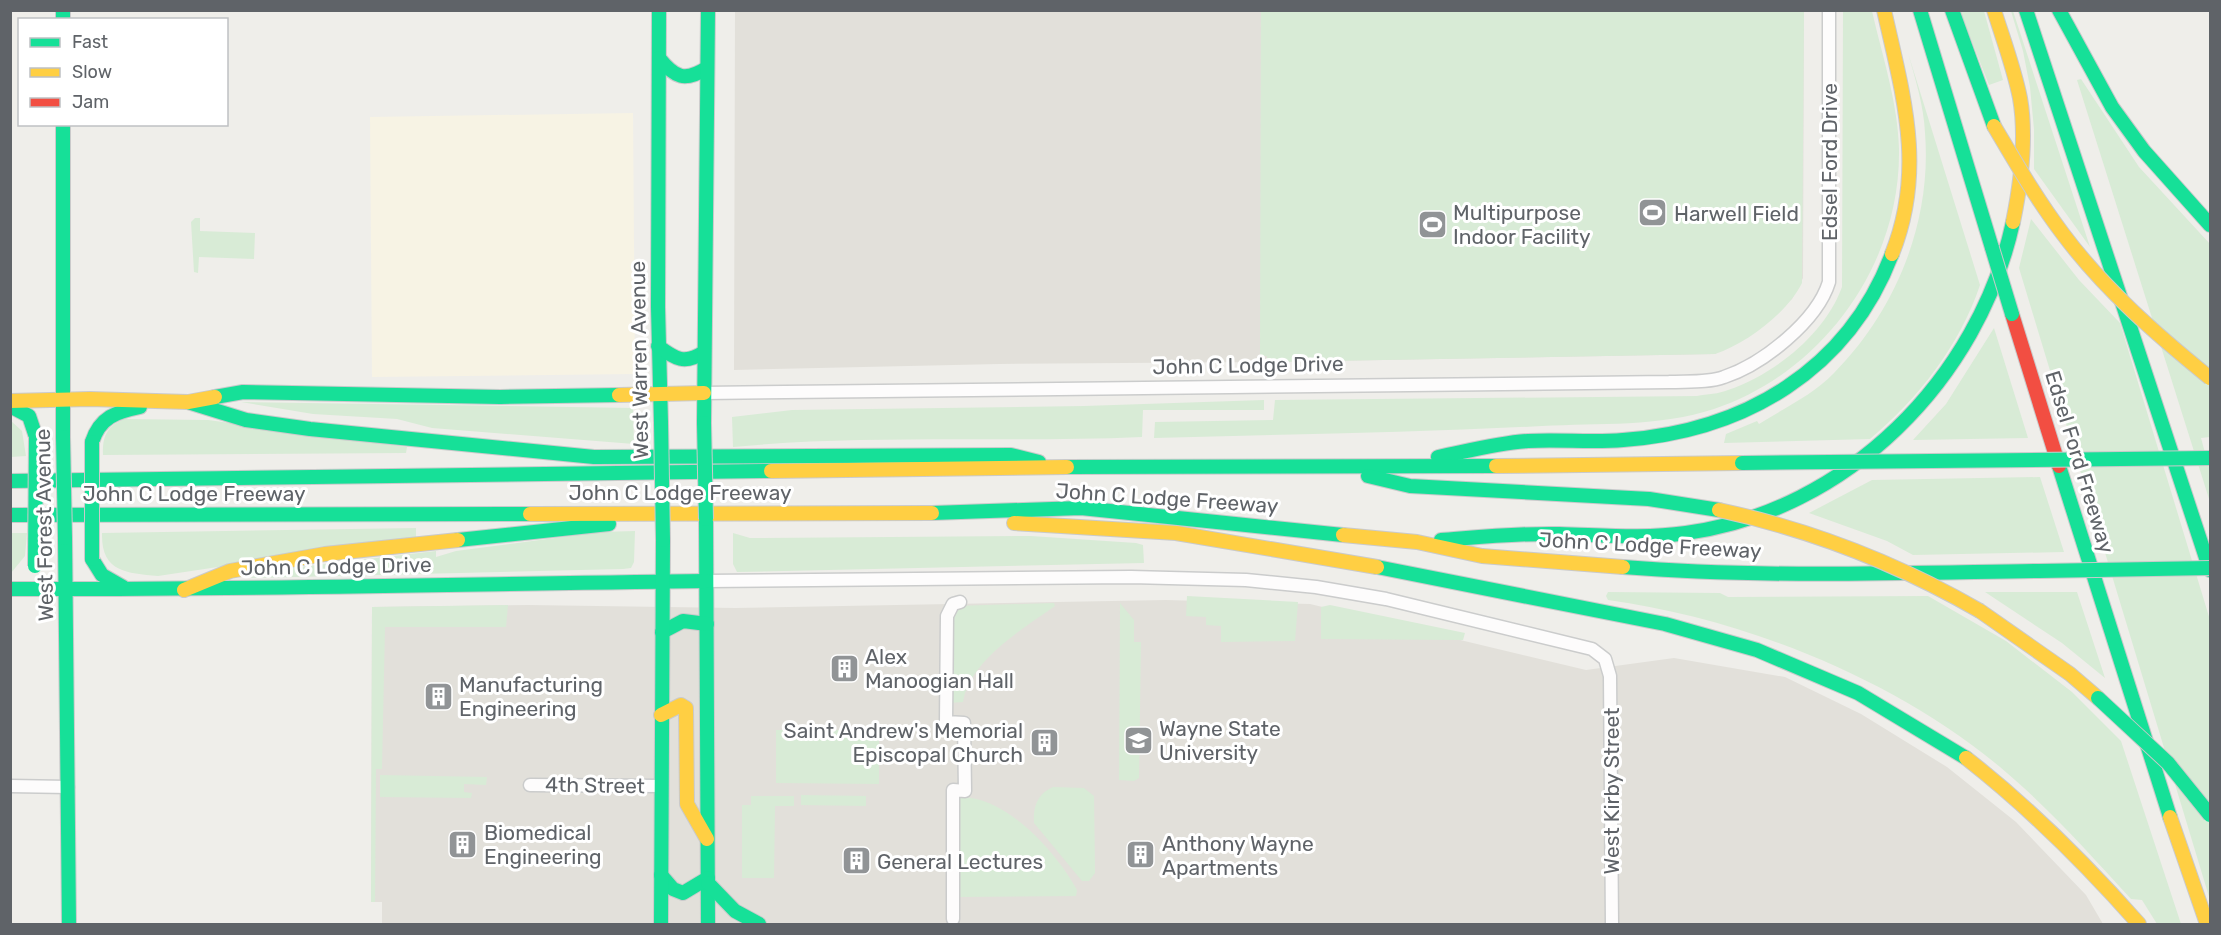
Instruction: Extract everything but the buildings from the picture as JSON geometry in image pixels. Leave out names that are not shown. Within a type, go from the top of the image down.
[{"type":"main road","name":"West Warren Avenue","points":[[659,10],[658,394],[661,423],[663,540],[661,924]]},
{"type":"main road","points":[[708,10],[704,352],[708,924]]},
{"type":"main road","points":[[1377,468],[1524,441],[1635,439],[1706,425],[1760,403],[1794,385],[1824,360],[1861,316],[1877,290],[1892,258],[1907,204],[1910,134],[1884,10]]},
{"type":"main road","name":"Edsel Ford Freeway","points":[[1920,10],[2164,804],[2207,924]]},
{"type":"main road","points":[[1952,10],[1994,126],[2048,212],[2105,284],[2177,352],[2211,378]]},
{"type":"main road","points":[[1417,542],[1535,534],[1648,538],[1708,530],[1789,505],[1841,476],[1890,439],[1926,401],[1962,352],[1989,302],[2013,228],[2018,202],[2022,116],[2019,90],[1994,10]]},
{"type":"main road","points":[[2026,10],[2211,569]]},
{"type":"main road","points":[[2059,10],[2112,107],[2144,151],[2211,225]]},
{"type":"main road","points":[[659,58],[670,72],[680,78],[693,78],[707,68]]},
{"type":"main road","name":"West Forest Avenue","points":[[63,126],[63,437],[67,589],[69,924]]},
{"type":"main road","points":[[658,346],[680,361],[686,362],[704,352]]},
{"type":"main road","name":"John C Lodge Drive","points":[[188,402],[243,392],[554,396],[704,393]]},
{"type":"main road","points":[[10,401],[188,402],[246,420],[310,429],[594,457],[1011,455],[1066,469]]},
{"type":"main road","points":[[125,588],[102,575],[92,559],[92,442],[96,427],[109,414],[165,401]]},
{"type":"main road","points":[[10,406],[29,416],[36,437],[35,566],[27,580],[10,588]]},
{"type":"main road","name":"John C Lodge Freeway","points":[[10,481],[2211,458]]},
{"type":"main road","points":[[1329,467],[1410,486],[1650,499],[1770,520],[1842,542],[1937,586],[1980,610],[2055,663],[2098,698],[2169,763],[2211,815]]},
{"type":"main road","name":"John C Lodge Freeway","points":[[10,515],[969,513],[1081,508],[1417,542],[1482,556],[1675,571],[1856,573],[2211,569]]},
{"type":"main road","points":[[184,590],[230,571],[314,556],[623,522],[631,512]]},
{"type":"main road","points":[[969,513],[1006,523],[1176,533],[1358,563],[1665,624],[1757,650],[1858,693],[1957,752],[1998,783],[2083,861],[2139,924]]},
{"type":"main road","name":"John C Lodge Drive","points":[[10,588],[184,590],[706,581]]},
{"type":"main road","points":[[662,632],[675,622],[684,619],[707,624]]},
{"type":"main road","points":[[661,715],[681,705],[686,708],[688,714],[687,804],[708,840]]},
{"type":"main road","points":[[661,875],[670,889],[680,893],[690,892],[708,881]]},
{"type":"main road","points":[[708,881],[734,911],[759,924]]},
{"type":"street","name":"Edsel Ford Drive","points":[[1815,310],[1826,292],[1830,272],[1829,10]]},
{"type":"street","name":"John C Lodge Drive","points":[[704,393],[1695,381],[1723,378],[1749,365],[1796,330],[1815,310]]},
{"type":"street","name":"West Kirby Street","points":[[706,581],[1131,577],[1246,580],[1316,587],[1396,601],[1592,649],[1605,659],[1610,676],[1612,924]]},
{"type":"street","points":[[953,919],[953,790],[965,791],[965,747],[964,723],[946,722],[947,616],[952,606],[960,602]]},
{"type":"street","name":"4th Street","points":[[530,784],[661,786]]},
{"type":"street","points":[[10,786],[68,787]]},
{"type":"shaded area","points":[[735,11],[1804,11],[1803,278],[1792,299],[1772,317],[1745,338],[1715,354],[734,370]]},
{"type":"shaded area","points":[[633,113],[635,374],[372,377],[370,117]]},
{"type":"shaded area","name":"Wayne State University","points":[[1166,600],[1310,604],[1586,670],[1674,658],[1785,677],[1861,714],[1947,767],[2016,822],[2086,895],[2103,924],[382,924],[382,902],[371,902],[372,607],[528,605],[735,608]]},
{"type":"green space","points":[[1261,11],[1804,11],[1802,283],[1787,305],[1765,326],[1753,335],[1715,354],[1267,362],[1267,356],[1260,356]]},
{"type":"green space","points":[[1843,11],[1872,11],[1896,114],[1899,149],[1896,192],[1886,234],[1870,273],[1848,309],[1821,342],[1789,370],[1753,392],[1714,409],[1672,419],[1629,423],[1445,430],[1154,438],[1155,422],[1273,420],[1275,400],[1697,396],[1724,391],[1763,374],[1780,363],[1811,336],[1824,321],[1842,287]]},
{"type":"green space","points":[[1960,11],[1984,11],[2003,80],[1989,85]]},
{"type":"green space","points":[[2011,11],[2013,11],[2090,247],[2034,169],[2034,129],[2030,87],[2023,51]]},
{"type":"green space","points":[[1908,53],[1980,285],[1972,307],[1936,370],[1905,406],[1870,439],[1724,443],[1726,434],[1757,421],[1759,424],[1808,395],[1826,381],[1856,348],[1892,293],[1916,231],[1926,166],[1923,113]]},
{"type":"green space","points":[[2081,79],[2139,167],[2210,244],[2210,437],[2201,438],[2210,471],[2210,502],[2077,80]]},
{"type":"green space","points":[[195,218],[200,218],[200,231],[255,233],[254,259],[199,257],[198,273],[194,272],[191,222]]},
{"type":"green space","points":[[2031,219],[2079,280],[2120,323],[2210,620],[2210,900],[2019,268]]},
{"type":"green space","points":[[1994,328],[2028,438],[1913,440],[1946,404]]},
{"type":"green space","points":[[1264,400],[1264,410],[1143,410],[1142,437],[835,441],[733,447],[732,417],[792,410],[1084,406]]},
{"type":"green space","points":[[241,402],[633,408],[634,444],[432,428],[397,419],[313,414]]},
{"type":"green space","points":[[125,419],[208,420],[407,447],[406,453],[103,455],[103,443],[107,432]]},
{"type":"green space","points":[[10,420],[22,431],[26,456],[11,457]]},
{"type":"green space","points":[[2040,477],[2064,552],[1913,555],[1887,541],[1809,513],[1872,480]]},
{"type":"green space","points":[[416,528],[416,537],[158,576],[136,574],[111,563],[103,546],[102,533]]},
{"type":"green space","points":[[635,531],[634,562],[631,568],[623,569],[250,578],[266,571],[436,551],[436,557],[456,551],[600,532]]},
{"type":"green space","points":[[11,533],[27,533],[25,556],[11,573]]},
{"type":"green space","points":[[733,533],[750,538],[1031,536],[1136,543],[1143,545],[1144,563],[737,572],[733,564]]},
{"type":"green space","points":[[1608,592],[1720,593],[1728,597],[1928,596],[2006,641],[2072,692],[2121,741],[2181,924],[2157,924],[2142,900],[2131,899],[2068,831],[2018,782],[1958,735],[1913,706],[1815,657],[1712,622],[1660,609],[1608,600],[1606,596]]},
{"type":"green space","points":[[1985,592],[2077,592],[2105,678],[2062,643]]},
{"type":"green space","points":[[1187,596],[1298,602],[1295,641],[1221,642],[1221,626],[1206,625],[1206,617],[1186,616]]},
{"type":"green space","points":[[1054,603],[1055,606],[1014,635],[987,659],[967,687],[963,702],[949,703],[954,606]]},
{"type":"green space","points":[[1120,603],[1134,620],[1134,642],[1141,642],[1139,778],[1134,781],[1119,780]]},
{"type":"green space","points":[[508,605],[506,627],[385,627],[382,769],[376,769],[375,902],[371,902],[372,607]]},
{"type":"green space","points":[[1330,605],[1465,633],[1463,640],[1321,639],[1321,607]]},
{"type":"green space","points":[[776,730],[879,730],[879,784],[776,783]]},
{"type":"green space","points":[[380,775],[487,777],[486,785],[464,784],[464,792],[472,793],[471,798],[380,797]]},
{"type":"green space","points":[[1053,787],[1084,788],[1094,796],[1095,873],[1089,881],[1082,881],[1034,823],[1037,802],[1043,793]]},
{"type":"green space","points":[[801,795],[866,796],[866,806],[801,805]]},
{"type":"green space","points":[[751,796],[794,796],[794,806],[775,806],[774,878],[742,878],[742,805],[751,805]]},
{"type":"green space","points":[[961,797],[978,799],[996,806],[1028,829],[1068,875],[1077,890],[1076,896],[959,897],[957,894],[958,800]]},
{"type":"traffic: fast","points":[[63,10],[63,18]]},
{"type":"traffic: fast","points":[[659,10],[658,307],[661,423]]},
{"type":"traffic: fast","points":[[704,423],[708,10]]},
{"type":"traffic: fast","points":[[1920,10],[1992,248]]},
{"type":"traffic: fast","points":[[1952,10],[1994,126]]},
{"type":"traffic: fast","points":[[2026,10],[2210,570]]},
{"type":"traffic: fast","points":[[2059,10],[2112,107],[2144,151],[2210,225]]},
{"type":"traffic: fast","points":[[659,58],[670,70],[681,76],[692,75],[707,68]]},
{"type":"traffic: fast","points":[[63,126],[63,437]]},
{"type":"traffic: fast","points":[[1441,540],[1529,534],[1670,535],[1745,520],[1800,497],[1851,466],[1897,428],[1937,384],[1970,334],[1996,280],[2013,222]]},
{"type":"traffic: fast","points":[[1992,248],[2012,314]]},
{"type":"traffic: fast","points":[[1438,457],[1516,442],[1611,441],[1668,434],[1710,423],[1750,408],[1787,387],[1820,361],[1849,331],[1873,295],[1892,254]]},
{"type":"traffic: fast","points":[[658,346],[680,359],[691,358],[704,352]]},
{"type":"traffic: fast","points":[[215,397],[243,392],[500,397],[619,395]]},
{"type":"traffic: fast","points":[[188,402],[246,420],[310,429],[594,457],[1011,455],[1039,462]]},
{"type":"traffic: fast","points":[[10,406],[29,416],[36,437]]},
{"type":"traffic: fast","points":[[92,442],[104,421],[116,414],[140,407]]},
{"type":"traffic: fast","points":[[661,423],[663,540]]},
{"type":"traffic: fast","points":[[704,423],[706,519]]},
{"type":"traffic: fast","points":[[35,566],[36,437]]},
{"type":"traffic: fast","points":[[63,437],[65,538]]},
{"type":"traffic: fast","points":[[92,442],[92,559]]},
{"type":"traffic: fast","points":[[1742,463],[2210,458]]},
{"type":"traffic: fast","points":[[1067,467],[1496,466]]},
{"type":"traffic: fast","points":[[2059,466],[2170,817]]},
{"type":"traffic: fast","points":[[10,481],[771,471]]},
{"type":"traffic: fast","points":[[1368,476],[1410,486],[1649,499],[1719,510]]},
{"type":"traffic: fast","points":[[932,513],[1081,508],[1343,535]]},
{"type":"traffic: fast","points":[[10,515],[530,514]]},
{"type":"traffic: fast","points":[[706,519],[708,924]]},
{"type":"traffic: fast","points":[[458,540],[609,524]]},
{"type":"traffic: fast","points":[[65,538],[69,924]]},
{"type":"traffic: fast","points":[[661,924],[663,540]]},
{"type":"traffic: fast","points":[[92,559],[102,575],[123,587]]},
{"type":"traffic: fast","points":[[1377,567],[1665,624],[1757,650],[1858,693],[1966,758]]},
{"type":"traffic: fast","points":[[1623,567],[1779,574],[2039,571]]},
{"type":"traffic: fast","points":[[2039,571],[2210,568]]},
{"type":"traffic: fast","points":[[10,589],[271,588],[706,581]]},
{"type":"traffic: fast","points":[[662,632],[683,621],[707,624]]},
{"type":"traffic: fast","points":[[2098,698],[2168,763],[2210,815]]},
{"type":"traffic: fast","points":[[661,875],[673,889],[683,893],[708,878]]},
{"type":"traffic: fast","points":[[708,883],[735,911],[759,924]]},
{"type":"traffic: slow","points":[[1884,10],[1904,102],[1909,162],[1908,192],[1902,223],[1892,254]]},
{"type":"traffic: slow","points":[[1994,10],[2015,76],[2022,113],[2022,160],[2013,222]]},
{"type":"traffic: slow","points":[[1994,126],[2044,208],[2096,274],[2170,345],[2210,378]]},
{"type":"traffic: slow","points":[[619,395],[704,393]]},
{"type":"traffic: slow","points":[[10,401],[90,399],[188,402],[215,397]]},
{"type":"traffic: slow","points":[[1496,466],[1742,463]]},
{"type":"traffic: slow","points":[[771,471],[1067,467]]},
{"type":"traffic: slow","points":[[1719,510],[1787,527],[1853,550],[1917,578],[1980,611]]},
{"type":"traffic: slow","points":[[530,514],[932,513]]},
{"type":"traffic: slow","points":[[1014,523],[1176,533],[1377,567]]},
{"type":"traffic: slow","points":[[1343,535],[1417,542],[1482,556],[1623,567]]},
{"type":"traffic: slow","points":[[184,590],[230,571],[325,554],[458,540]]},
{"type":"traffic: slow","points":[[1980,611],[2070,674],[2098,698]]},
{"type":"traffic: slow","points":[[661,715],[681,705],[686,708],[687,804],[707,839]]},
{"type":"traffic: slow","points":[[1966,758],[2057,837],[2139,924]]},
{"type":"traffic: slow","points":[[2170,817],[2207,924]]},
{"type":"traffic: jam","points":[[2012,314],[2059,466]]},
{"type":"place","name":"Harwell Field","points":[[1653,213]]},
{"type":"place","name":"Multipurpose Indoor Facility","points":[[1432,224]]},
{"type":"place","name":"Alex Manoogian Hall","points":[[844,668]]},
{"type":"place","name":"Manufacturing Engineering","points":[[438,696]]},
{"type":"place","name":"Wayne State University","points":[[1138,740]]},
{"type":"place","name":"Saint Andrew's Memorial Episcopal Church","points":[[1044,742]]},
{"type":"place","name":"Biomedical Engineering","points":[[463,844]]},
{"type":"place","name":"Anthony Wayne Apartments","points":[[1141,855]]},
{"type":"place","name":"General Lectures","points":[[856,861]]}]
